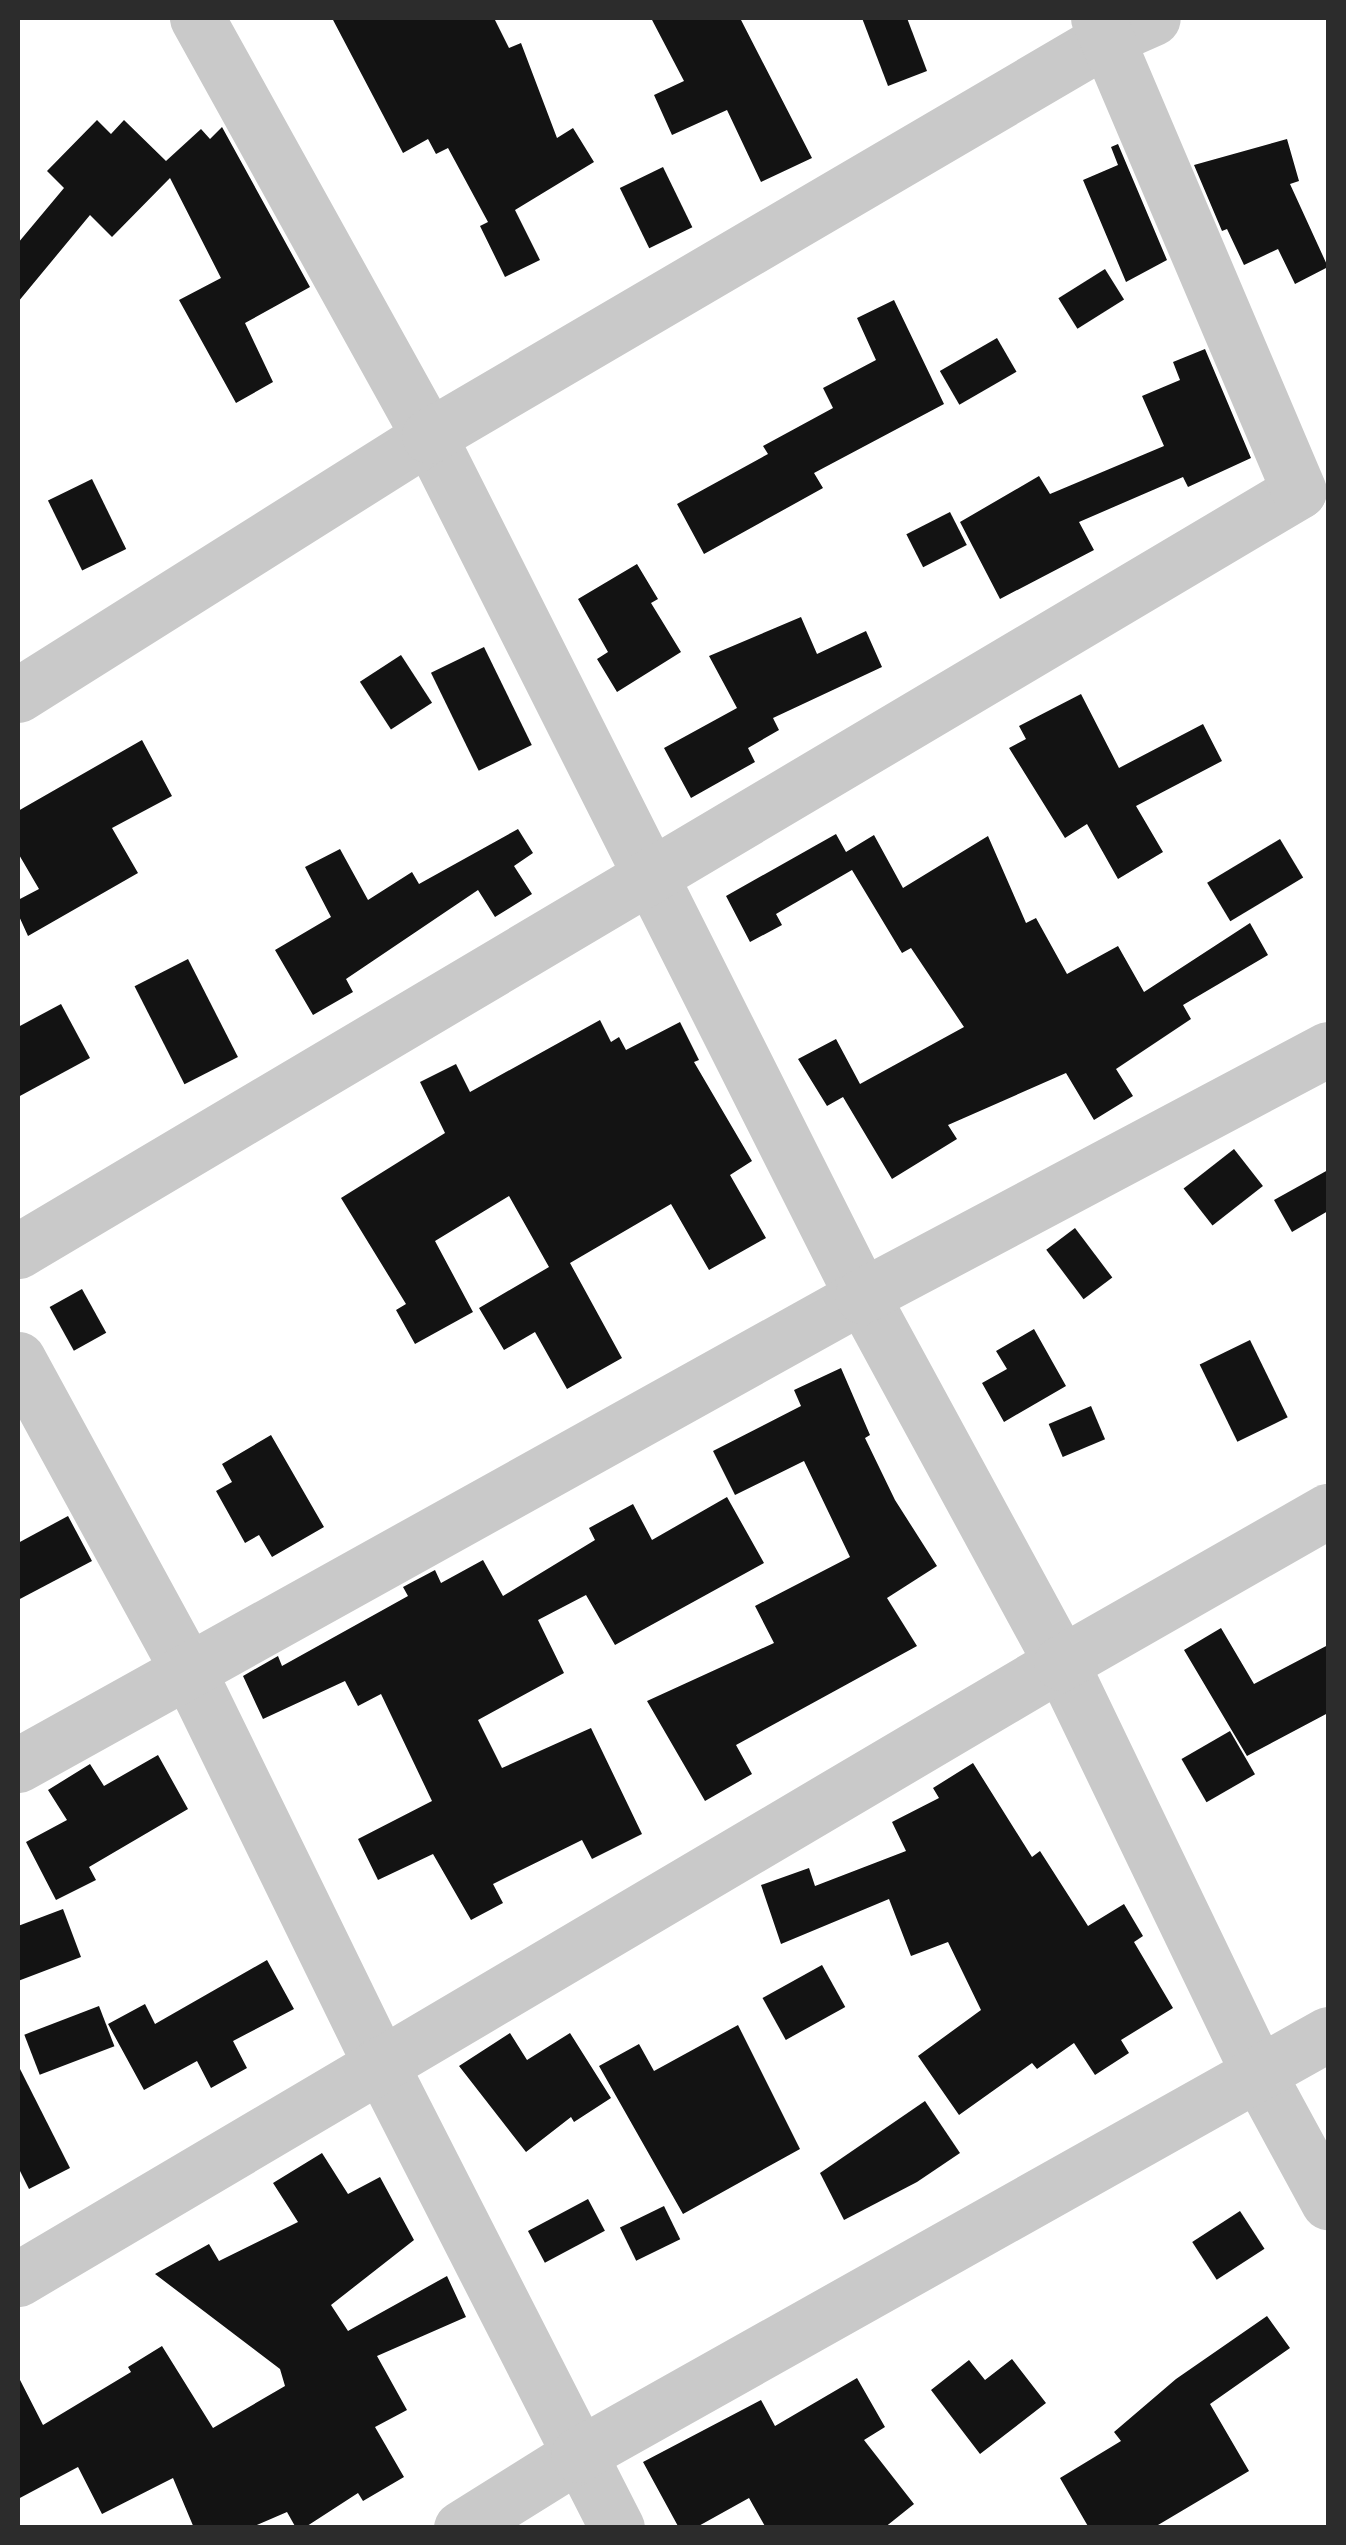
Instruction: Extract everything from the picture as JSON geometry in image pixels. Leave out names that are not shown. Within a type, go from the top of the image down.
[{"type":"street","points":[[18,694],[429,436],[1119,24],[1299,491],[18,1251]]},
{"type":"street","points":[[217,25],[653,873],[862,1296],[1062,1663],[1259,2075],[1328,2202]]},
{"type":"street","points":[[18,1765],[862,1296],[1328,1048]]},
{"type":"street","points":[[18,1359],[189,1672],[380,2063],[617,2528]]},
{"type":"street","points":[[18,2279],[1062,1663],[1328,1511]]},
{"type":"street","points":[[461,2528],[578,2455],[1328,2034]]},
{"type":"building","points":[[332,18],[494,18],[509,48],[521,43],[557,138],[573,128],[594,162],[515,210],[540,260],[505,277],[480,226],[488,222],[448,148],[436,154],[428,139],[403,153]]},
{"type":"building","points":[[651,18],[740,18],[812,158],[761,182],[727,110],[672,135],[654,95],[684,81]]},
{"type":"building","points":[[862,18],[907,18],[927,71],[888,86]]},
{"type":"building","points":[[97,120],[111,134],[124,120],[166,161],[201,129],[210,139],[222,127],[310,287],[245,323],[273,382],[236,403],[179,300],[221,278],[170,178],[112,237],[90,215],[18,302],[18,243],[64,188],[47,171]]},
{"type":"building","points":[[1287,139],[1299,181],[1290,184],[1328,267],[1295,284],[1278,249],[1244,265],[1227,229],[1222,231],[1194,165]]},
{"type":"building","points":[[1118,144],[1167,260],[1126,282],[1083,180],[1118,165],[1111,147]]},
{"type":"building","points":[[663,167],[692,227],[649,248],[620,188]]},
{"type":"building","points":[[1105,269],[1124,300],[1077,329],[1058,298]]},
{"type":"building","points":[[894,300],[944,404],[814,473],[823,488],[704,554],[677,504],[768,454],[763,446],[833,408],[823,388],[876,360],[857,318]]},
{"type":"building","points":[[997,338],[1016,372],[959,405],[940,371]]},
{"type":"building","points":[[1205,349],[1251,458],[1188,487],[1183,477],[1079,522],[1094,550],[1000,599],[960,522],[1039,476],[1050,494],[1164,446],[1142,396],[1180,380],[1173,362]]},
{"type":"building","points":[[92,479],[126,549],[82,571],[48,500]]},
{"type":"building","points":[[950,512],[967,545],[923,567],[906,534]]},
{"type":"building","points":[[637,564],[658,599],[651,603],[681,652],[617,692],[597,659],[608,652],[578,599]]},
{"type":"building","points":[[801,617],[817,654],[866,631],[882,667],[773,718],[779,730],[748,748],[755,762],[691,798],[664,748],[737,708],[709,656]]},
{"type":"building","points":[[484,647],[532,745],[479,771],[431,673]]},
{"type":"building","points":[[401,655],[432,703],[391,729],[360,682]]},
{"type":"building","points":[[1081,694],[1119,768],[1203,724],[1222,761],[1136,806],[1163,852],[1118,879],[1087,824],[1065,838],[1009,748],[1026,739],[1019,726]]},
{"type":"building","points":[[142,740],[172,796],[112,828],[138,873],[28,936],[18,914],[18,900],[39,889],[18,853],[18,811]]},
{"type":"building","points":[[518,829],[533,853],[514,866],[532,894],[495,917],[478,890],[346,979],[353,992],[313,1015],[275,950],[331,917],[305,867],[340,849],[368,900],[412,872],[419,884]]},
{"type":"building","points":[[836,834],[846,852],[874,835],[903,888],[988,836],[1026,923],[1036,918],[1067,974],[1118,946],[1144,992],[1250,923],[1268,955],[1183,1005],[1191,1019],[1116,1069],[1133,1096],[1094,1120],[1066,1073],[948,1125],[957,1139],[892,1179],[843,1097],[827,1106],[798,1059],[836,1039],[860,1084],[964,1027],[911,948],[902,953],[852,870],[776,914],[782,925],[750,942],[726,896]]},
{"type":"building","points":[[1280,839],[1303,878],[1230,921],[1207,883]]},
{"type":"building","points":[[188,959],[238,1057],[184,1084],[135,986]]},
{"type":"building","points":[[61,1004],[90,1058],[18,1097],[18,1027]]},
{"type":"building","points":[[600,1020],[611,1042],[619,1037],[626,1050],[680,1022],[699,1060],[694,1062],[752,1161],[730,1175],[766,1238],[709,1270],[671,1204],[570,1263],[622,1358],[567,1389],[535,1332],[504,1350],[479,1308],[549,1267],[509,1196],[435,1241],[473,1312],[415,1344],[396,1310],[406,1304],[341,1198],[445,1133],[420,1082],[456,1064],[470,1092]]},
{"type":"building","points":[[1234,1149],[1263,1186],[1213,1225],[1184,1188]]},
{"type":"building","points":[[1328,1170],[1328,1211],[1292,1232],[1274,1200]]},
{"type":"building","points":[[1075,1228],[1112,1278],[1084,1299],[1046,1250]]},
{"type":"building","points":[[82,1289],[106,1333],[74,1351],[50,1307]]},
{"type":"building","points":[[1034,1329],[1066,1386],[1004,1422],[982,1383],[1007,1369],[996,1351]]},
{"type":"building","points":[[1250,1340],[1288,1417],[1237,1442],[1200,1365]]},
{"type":"building","points":[[841,1368],[870,1435],[865,1438],[895,1500],[937,1566],[887,1598],[917,1646],[736,1745],[752,1774],[705,1801],[647,1701],[774,1643],[755,1606],[850,1557],[804,1461],[735,1495],[713,1451],[801,1406],[794,1390]]},
{"type":"building","points":[[1091,1406],[1105,1439],[1063,1457],[1049,1424]]},
{"type":"building","points":[[271,1435],[324,1527],[272,1557],[259,1535],[245,1543],[216,1491],[232,1482],[222,1464]]},
{"type":"building","points":[[727,1497],[764,1563],[615,1645],[586,1595],[538,1620],[564,1673],[478,1720],[502,1768],[591,1728],[642,1834],[592,1859],[582,1840],[493,1884],[503,1903],[471,1920],[433,1854],[378,1880],[358,1839],[432,1801],[381,1694],[358,1706],[345,1681],[263,1719],[243,1676],[278,1656],[282,1666],[408,1596],[403,1587],[435,1570],[441,1583],[483,1560],[503,1596],[595,1540],[589,1528],[633,1504],[652,1540]]},
{"type":"building","points":[[68,1516],[92,1561],[18,1600],[18,1543]]},
{"type":"building","points":[[1221,1628],[1254,1684],[1328,1645],[1328,1713],[1247,1756],[1184,1650]]},
{"type":"building","points":[[1230,1731],[1255,1774],[1207,1802],[1182,1759]]},
{"type":"building","points":[[158,1755],[188,1809],[89,1867],[96,1880],[56,1900],[26,1842],[67,1820],[48,1790],[90,1764],[104,1786]]},
{"type":"building","points":[[973,1763],[1032,1857],[1040,1851],[1088,1926],[1124,1904],[1143,1936],[1134,1942],[1173,2008],[1121,2040],[1129,2053],[1095,2075],[1074,2043],[1037,2069],[1032,2063],[959,2115],[918,2056],[981,2010],[948,1942],[911,1956],[889,1899],[781,1944],[761,1885],[809,1868],[815,1886],[906,1851],[892,1822],[939,1798],[933,1788]]},
{"type":"building","points":[[63,1909],[81,1957],[18,1981],[18,1926]]},
{"type":"building","points":[[267,1960],[294,2009],[233,2041],[247,2068],[211,2088],[197,2061],[144,2090],[108,2024],[145,2004],[155,2024]]},
{"type":"building","points":[[822,1965],[845,2007],[786,2040],[763,1998]]},
{"type":"building","points":[[99,2006],[114,2046],[40,2075],[24,2035]]},
{"type":"building","points":[[738,2025],[800,2149],[683,2214],[599,2066],[639,2044],[654,2071]]},
{"type":"building","points":[[510,2033],[527,2060],[570,2033],[611,2098],[574,2122],[571,2117],[526,2152],[459,2066]]},
{"type":"building","points":[[18,2065],[70,2168],[29,2189],[18,2167]]},
{"type":"building","points":[[925,2101],[960,2153],[917,2182],[844,2220],[820,2173]]},
{"type":"building","points":[[322,2153],[348,2194],[380,2177],[414,2240],[331,2305],[348,2331],[447,2276],[466,2317],[377,2356],[407,2410],[375,2427],[404,2477],[363,2501],[358,2493],[304,2528],[296,2528],[287,2512],[250,2528],[194,2528],[173,2478],[102,2514],[78,2467],[18,2499],[18,2376],[43,2425],[131,2372],[128,2367],[162,2346],[213,2428],[285,2386],[280,2369],[155,2274],[209,2244],[219,2261],[298,2222],[273,2183]]},
{"type":"building","points":[[588,2199],[605,2231],[545,2263],[528,2231]]},
{"type":"building","points":[[664,2206],[680,2239],[636,2261],[620,2227]]},
{"type":"building","points":[[1240,2211],[1265,2249],[1217,2280],[1192,2242]]},
{"type":"building","points":[[1267,2316],[1290,2348],[1210,2404],[1249,2471],[1153,2528],[1089,2528],[1060,2478],[1121,2441],[1114,2432],[1176,2379]]},
{"type":"building","points":[[1012,2359],[1046,2403],[980,2454],[931,2390],[969,2360],[985,2380]]},
{"type":"building","points":[[857,2378],[885,2427],[864,2440],[914,2504],[884,2528],[766,2528],[749,2498],[695,2528],[679,2528],[643,2462],[761,2400],[775,2426]]}]
